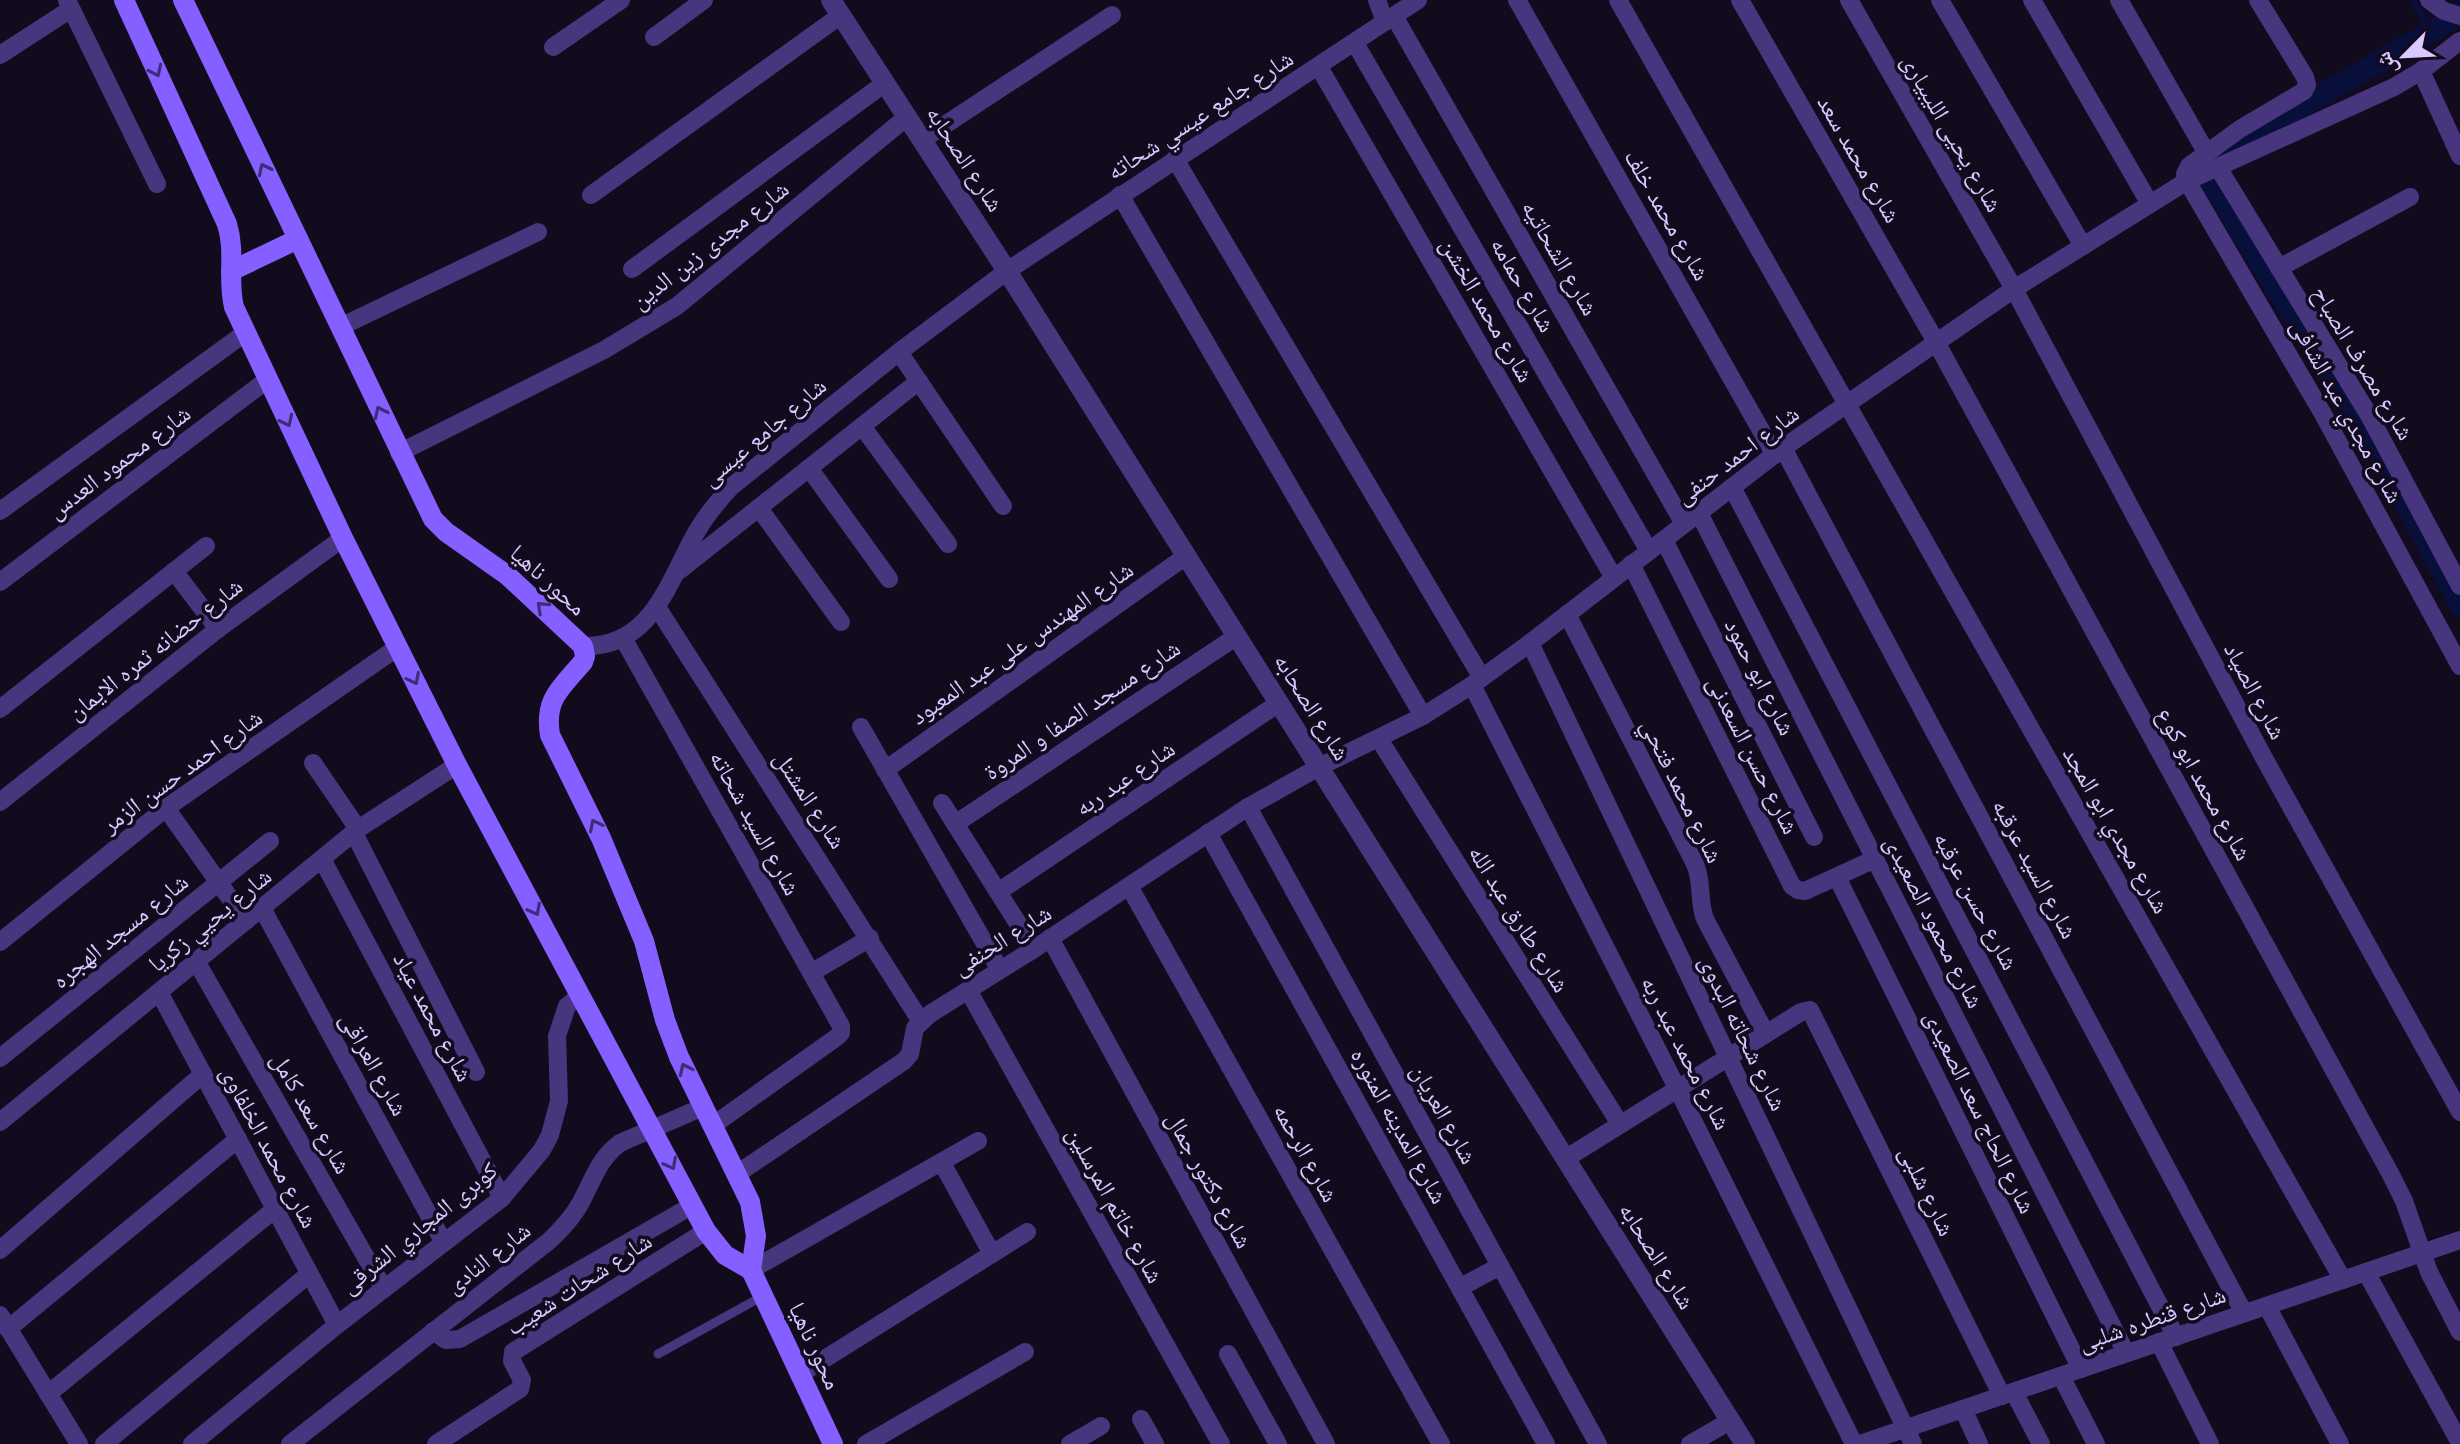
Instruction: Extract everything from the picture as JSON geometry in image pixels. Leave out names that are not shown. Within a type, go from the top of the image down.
[{"type":"main road","name":"محور ناهيا","points":[[124,0],[227,224],[232,246],[231,295],[234,307],[343,538],[457,765],[706,1231],[725,1255],[751,1270],[833,1444]]},
{"type":"main road","name":"محور ناهيا","points":[[183,0],[433,519],[507,575],[583,646],[583,662],[549,707],[547,721],[550,735],[601,838],[638,926],[651,961],[671,1039],[750,1202],[755,1219],[755,1253],[751,1270]]},
{"type":"main road","points":[[231,271],[298,239]]},
{"type":"street","points":[[553,47],[621,0]]},
{"type":"street","points":[[654,37],[704,0]]},
{"type":"street","name":"شارع الشحاتيه","points":[[1377,0],[1692,519]]},
{"type":"street","name":"شارع جامع عيسي شحاته","points":[[1007,271],[1418,0]]},
{"type":"street","name":"شارع محمد خلف","points":[[1517,0],[1779,451]]},
{"type":"street","name":"شارع مجدي ابو المجد","points":[[1618,0],[2343,1280]]},
{"type":"street","name":"شارع محمد سعد","points":[[1740,0],[1936,342]]},
{"type":"street","name":"شارع يحيى الليبيارى","points":[[1849,0],[2014,289]]},
{"type":"street","points":[[1940,0],[2083,246]]},
{"type":"street","points":[[2032,0],[2150,204]]},
{"type":"street","points":[[2119,0],[2206,152]]},
{"type":"street","points":[[2258,0],[2307,85],[2304,91],[2206,152],[2189,166],[2185,174],[2187,181],[2365,102],[2421,71],[2460,41]]},
{"type":"street","points":[[0,55],[69,4],[157,184]]},
{"type":"street","points":[[591,195],[836,8]]},
{"type":"street","name":"شارع الصحابه","points":[[836,8],[1007,271],[1745,1444]]},
{"type":"street","points":[[922,140],[1112,15]]},
{"type":"street","name":"شارع حمامه","points":[[1355,43],[1656,545]]},
{"type":"street","name":"شارع محمد الخشن","points":[[1319,67],[1614,578]]},
{"type":"street","points":[[2421,71],[2460,156]]},
{"type":"street","points":[[632,269],[885,83]]},
{"type":"street","name":"شارع مجدى زين الدين","points":[[399,453],[604,350],[677,306],[907,117]]},
{"type":"street","name":"شارع محمد عبد ربه","points":[[1175,159],[1477,682],[1857,1444]]},
{"type":"street","name":"شارع مصرف الصباح","points":[[2219,169],[2370,417],[2460,586]]},
{"type":"street","name":"شارع احمد حنفى","points":[[1319,767],[1423,716],[1477,682],[1779,451],[2014,289],[2187,181]]},
{"type":"street","name":"شارع مجدي عبد الشافى","points":[[2187,181],[2323,414],[2460,666]]},
{"type":"street","points":[[1120,195],[1423,716]]},
{"type":"street","points":[[2279,268],[2410,197]]},
{"type":"street","points":[[340,327],[538,232]]},
{"type":"street","name":"شارع جامع عيسى","points":[[623,638],[657,607],[708,514],[731,487],[899,352],[1007,271]]},
{"type":"street","name":"شارع الصياد","points":[[2014,289],[2264,758],[2460,1112]]},
{"type":"street","points":[[0,511],[245,333]]},
{"type":"street","name":"شارع محمد ابو كوع","points":[[1936,342],[2390,1173],[2404,1201],[2438,1292],[2460,1332]]},
{"type":"street","points":[[899,352],[1003,506]]},
{"type":"street","name":"شارع محمود العدس","points":[[0,582],[267,380]]},
{"type":"street","points":[[675,574],[919,381]]},
{"type":"street","points":[[862,426],[948,544]]},
{"type":"street","name":"شارع السيد عرقبه","points":[[1779,451],[2244,1313]]},
{"type":"street","points":[[809,468],[889,579]]},
{"type":"street","name":"شارع حسن عرقبه","points":[[1732,487],[2168,1340],[2210,1444]]},
{"type":"street","points":[[759,508],[841,622]]},
{"type":"street","name":"شارع محمود الصعيدى","points":[[1692,519],[1875,859],[2126,1353]]},
{"type":"street","name":"شارع حضانه ثمره الايمان","points":[[0,802],[218,629],[343,538]]},
{"type":"street","name":"شارع ابو حمود","points":[[1656,545],[1814,837]]},
{"type":"street","points":[[0,709],[206,546]]},
{"type":"street","name":"شارع المهندس على عبد المعبود","points":[[885,770],[1186,556]]},
{"type":"street","name":"شارع حسن السعدنى","points":[[1631,564],[1792,886],[1805,891],[1875,859]]},
{"type":"street","points":[[174,571],[218,629]]},
{"type":"street","name":"شارع المشتل","points":[[657,607],[920,1020]]},
{"type":"street","name":"شارع محمد فتحي","points":[[1567,614],[1695,864],[1700,878],[1705,919],[1766,1034]]},
{"type":"street","name":"شارع مسجد الصفا و المروة","points":[[955,824],[1237,636]]},
{"type":"street","points":[[583,646],[605,645],[623,638]]},
{"type":"street","name":"شارع السيد شحاته","points":[[623,638],[840,1024],[841,1033],[837,1037],[712,1126]]},
{"type":"street","name":"شارع شحاته البدوى","points":[[1530,643],[1910,1436]]},
{"type":"street","name":"شارع احمد حسن الزمر","points":[[0,942],[166,808],[398,647]]},
{"type":"street","name":"شارع عبد ربه","points":[[998,892],[1279,703]]},
{"type":"street","points":[[861,727],[1000,970]]},
{"type":"street","name":"شارع طارق عبد الله","points":[[1379,739],[1620,1124]]},
{"type":"street","points":[[313,763],[356,831],[476,1072]]},
{"type":"street","name":"شارع يحيي زكريا","points":[[0,1122],[356,831],[457,765]]},
{"type":"street","name":"شارع الحنفى","points":[[920,1020],[1042,944],[1248,807],[1319,767]]},
{"type":"street","name":"شارع دكتور جمال","points":[[942,803],[998,892],[1042,944],[1326,1444]]},
{"type":"street","name":"شارع العريان","points":[[1248,807],[1598,1444]]},
{"type":"street","points":[[166,808],[246,921]]},
{"type":"street","name":"شارع المدينه المنوره","points":[[1208,833],[1546,1444]]},
{"type":"street","name":"شارع مسجد الهجره","points":[[0,1058],[270,841]]},
{"type":"street","name":"شارع محمد عياد","points":[[322,859],[502,1198]]},
{"type":"street","name":"شارع الحاج سعد الصعيدى","points":[[1837,877],[2081,1369]]},
{"type":"street","name":"شارع الرحمه","points":[[1129,886],[1441,1444]]},
{"type":"street","name":"شارع العراقى","points":[[262,908],[444,1243]]},
{"type":"street","points":[[811,973],[870,938]]},
{"type":"street","name":"شارع سعد كامل","points":[[196,961],[384,1289]]},
{"type":"street","name":"شارع خاتم المرسلين","points":[[968,990],[1221,1444]]},
{"type":"street","name":"شارع محمد الخلفاوى","points":[[159,992],[337,1325]]},
{"type":"street","name":"كوبرى المجاري الشرقى","points":[[192,1444],[337,1325],[502,1198],[542,1150],[550,1135],[559,1101],[557,1036],[567,1006],[580,995]]},
{"type":"street","name":"شارع شلبى","points":[[1766,1034],[1808,1010],[1812,1012],[2008,1394],[2041,1444]]},
{"type":"street","points":[[737,1174],[904,1061],[910,1054],[915,1028],[920,1020]]},
{"type":"street","points":[[1565,1159],[1766,1034]]},
{"type":"street","points":[[0,1250],[203,1074]]},
{"type":"street","name":"شارع النادى","points":[[290,1444],[563,1228],[575,1213],[609,1151],[620,1143],[703,1107]]},
{"type":"street","points":[[0,1352],[8,1328],[238,1139]]},
{"type":"street","points":[[751,1270],[978,1141]]},
{"type":"street","points":[[942,1163],[992,1254]]},
{"type":"street","points":[[433,1331],[446,1340],[460,1339],[693,1205]]},
{"type":"street","points":[[48,1394],[275,1209]]},
{"type":"street","name":"شارع شحات شعيب","points":[[436,1444],[520,1389],[522,1380],[512,1361],[513,1352],[706,1231]]},
{"type":"street","points":[[799,1375],[1027,1232]]},
{"type":"street","name":"شارع قنطره شلبى","points":[[1857,1444],[1910,1436],[1963,1409],[2460,1240]]},
{"type":"street","points":[[1461,1287],[1500,1266]]},
{"type":"street","points":[[2366,1272],[2460,1443]]},
{"type":"street","points":[[104,1444],[309,1274]]},
{"type":"street","points":[[2267,1306],[2340,1444]]},
{"type":"street","points":[[8,1328],[72,1440]]},
{"type":"street","points":[[866,1444],[1025,1352]]},
{"type":"street","points":[[1228,1354],[1278,1444]]},
{"type":"street","points":[[2061,1376],[2096,1444]]},
{"type":"street","points":[[1963,1409],[1979,1444]]},
{"type":"street","points":[[1141,1419],[1155,1444]]},
{"type":"street","points":[[1690,1444],[1730,1421]]},
{"type":"street","points":[[1070,1444],[1101,1426]]},
{"type":"lane","points":[[658,1354],[763,1296]]},
{"type":"waterway","points":[[2414,0],[2431,32]]},
{"type":"waterway","points":[[2460,12],[2431,32],[2200,165],[2386,466],[2460,605]]}]
